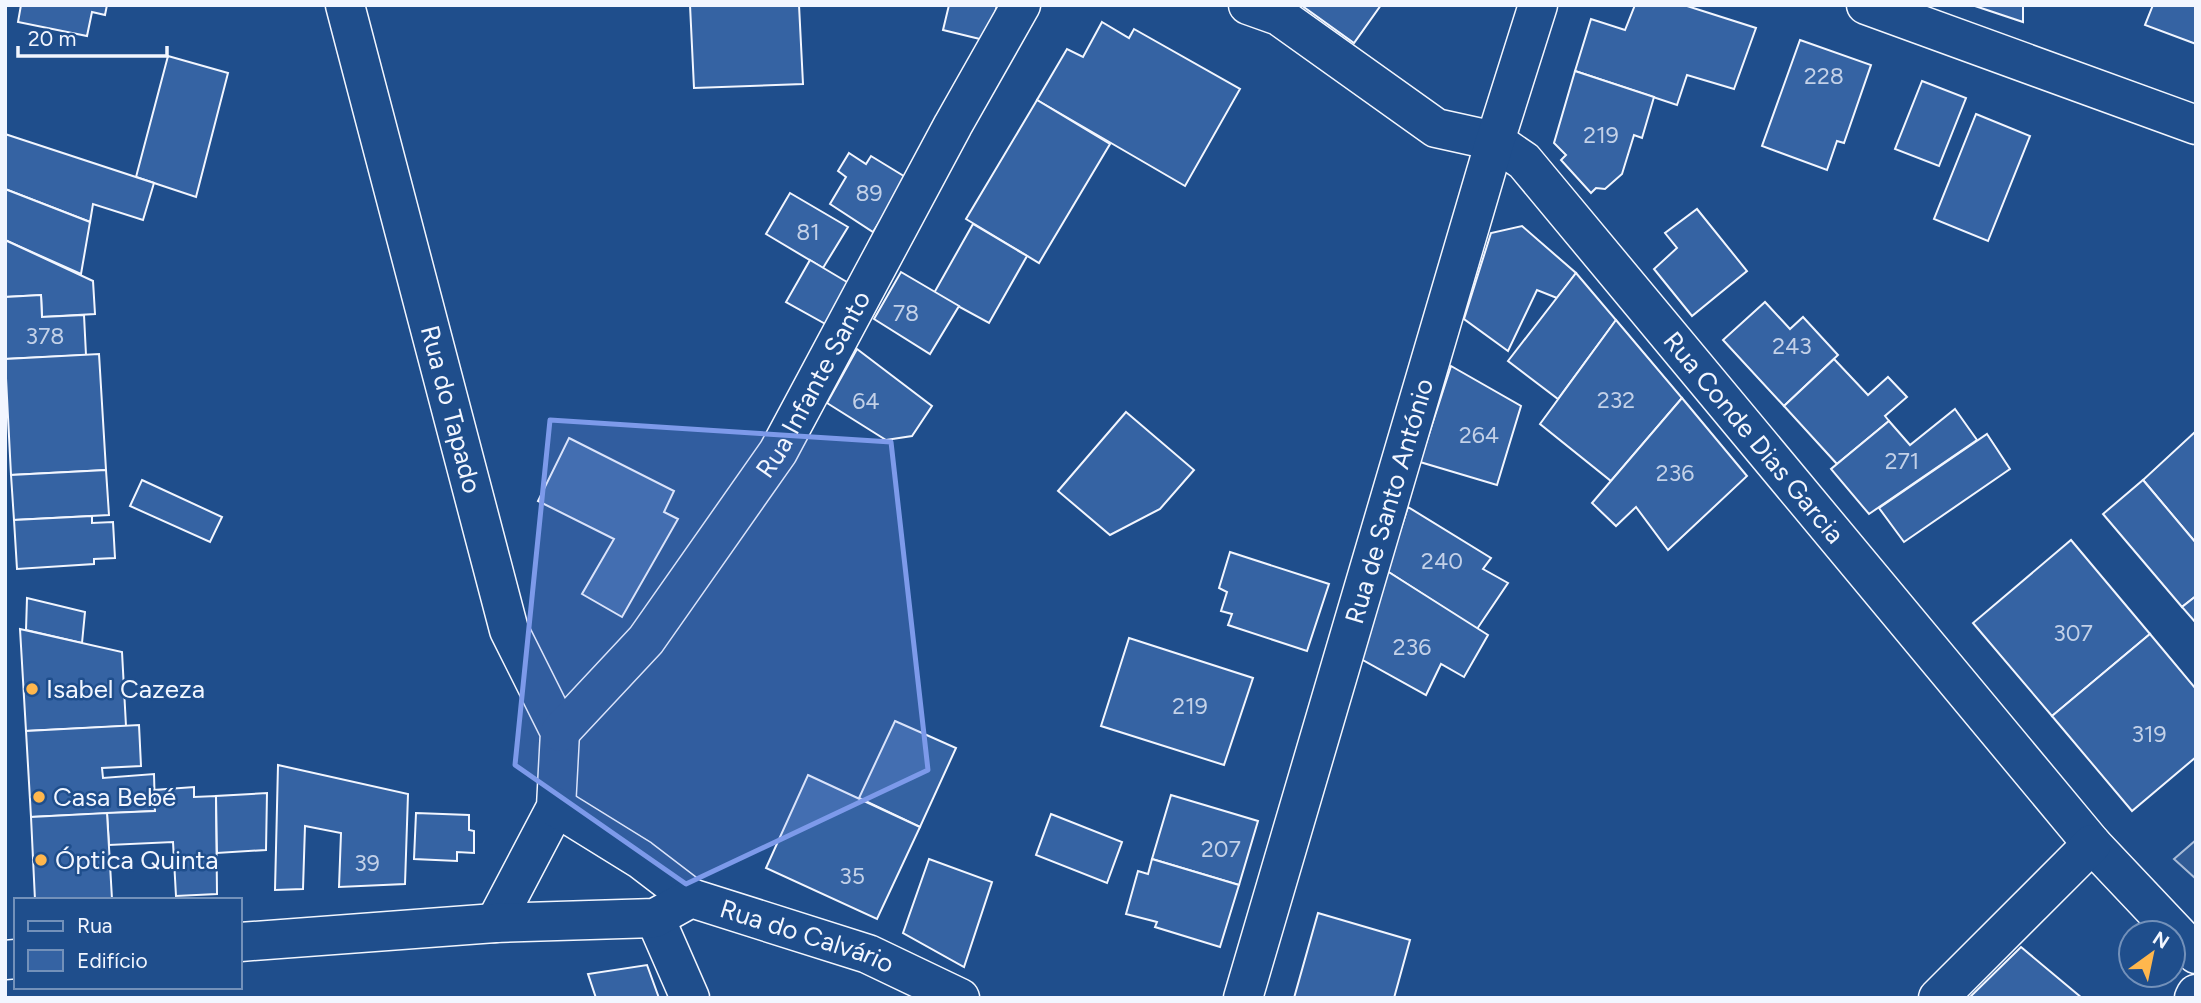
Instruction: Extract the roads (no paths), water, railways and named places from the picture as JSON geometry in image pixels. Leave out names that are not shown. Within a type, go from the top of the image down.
[{"type":"street","name":"Rua do Tapado","points":[[345,5],[509,630],[560,732],[556,807]]},
{"type":"street","name":"Rua Infante Santo","points":[[560,732],[646,640],[779,452],[953,125],[1021,5]]},
{"type":"street","name":"Rua Conde Dias Garcia","points":[[1248,5],[1279,16],[1436,128],[1495,141],[1524,161],[2092,844],[2196,954]]},
{"type":"street","name":"Rua de Santo António","points":[[1243,998],[1495,141],[1538,5]]},
{"type":"street","points":[[1866,5],[2196,125]]},
{"type":"street","points":[[495,923],[556,807]]},
{"type":"street","name":"Rua do Calvário","points":[[556,807],[640,859],[691,898],[868,954],[960,998]]},
{"type":"street","points":[[1938,998],[2092,844]]},
{"type":"street","name":"Rua do Calvário","points":[[242,942],[495,923],[655,918],[691,898]]},
{"type":"street","points":[[655,918],[690,998]]},
{"type":"place","name":"Isabel Cazeza","points":[[32,689]]},
{"type":"place","name":"Casa Bebé","points":[[39,797]]},
{"type":"place","name":"Óptica Quinta","points":[[41,860]]}]
